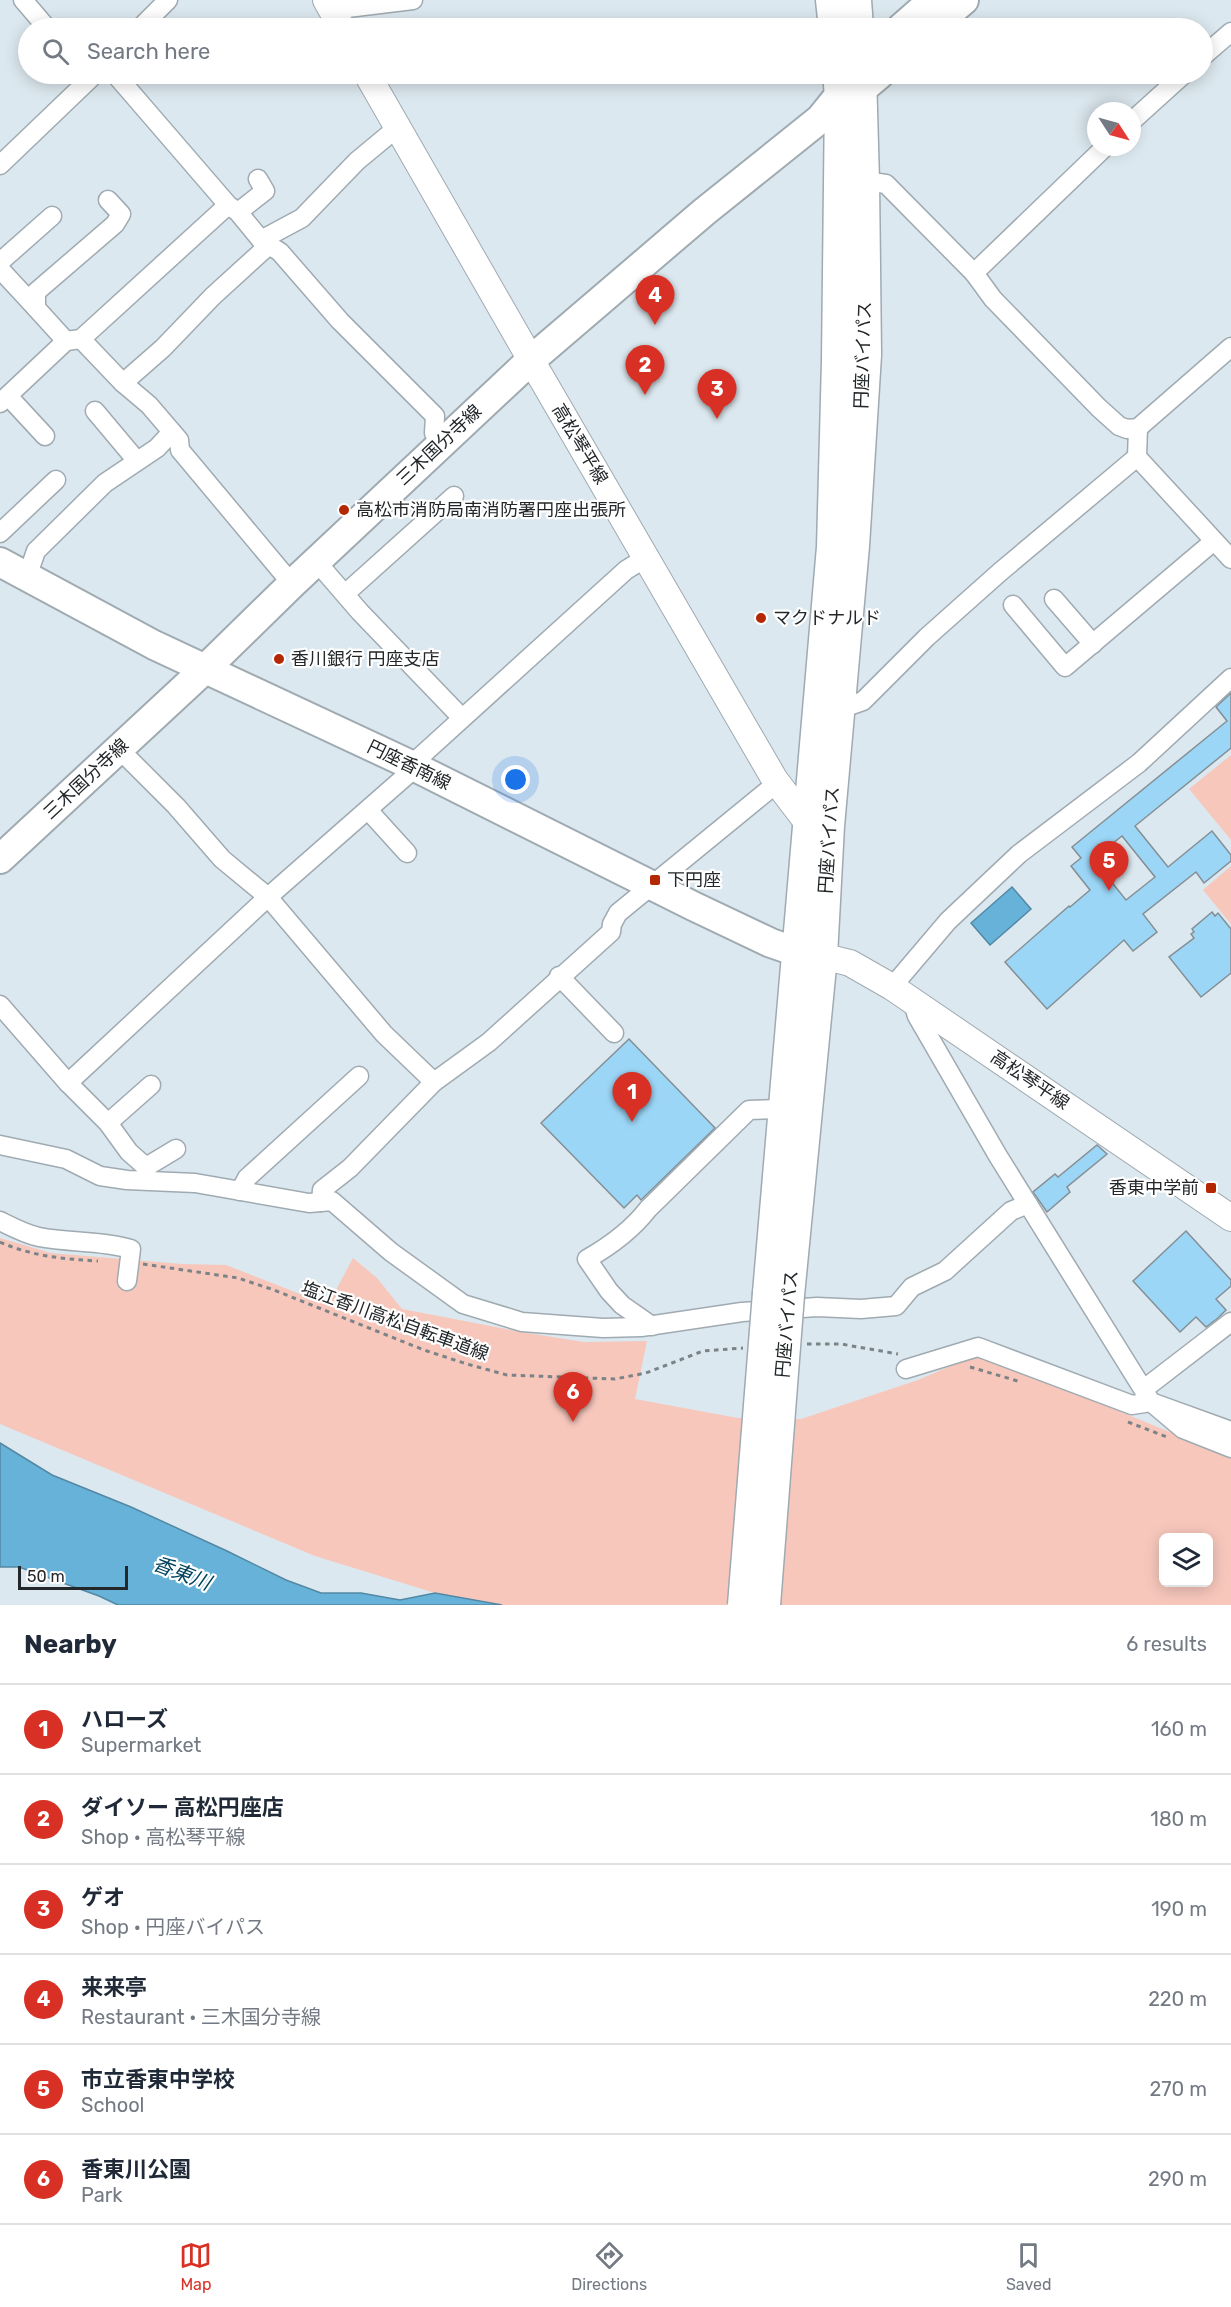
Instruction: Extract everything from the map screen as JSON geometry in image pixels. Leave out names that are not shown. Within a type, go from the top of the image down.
[{"type":"highway","points":[[831,0],[833,18]]},
{"type":"highway","points":[[856,0],[857,18]]},
{"type":"highway","name":"円座バイパス","points":[[818,824],[840,709],[854,546],[866,355],[864,182],[856,84]]},
{"type":"highway","name":"円座バイパス","points":[[743,1605],[778,1294],[809,954],[832,547],[837,361],[856,84]]},
{"type":"highway","name":"円座バイパス","points":[[765,1605],[783,1109],[809,954]]},
{"type":"main road","points":[[912,18],[933,0]]},
{"type":"main road","points":[[943,18],[964,0]]},
{"type":"main road","name":"高松琴平線","points":[[373,84],[777,783],[818,824]]},
{"type":"main road","name":"三木国分寺線","points":[[0,859],[206,668],[316,561],[531,360],[704,212],[820,119],[852,84]]},
{"type":"main road","name":"円座香南線","points":[[0,562],[154,645],[411,765],[771,943],[809,954]]},
{"type":"main road","name":"高松琴平線","points":[[809,954],[850,963],[902,994],[1231,1218]]},
{"type":"street","points":[[24,0],[39,18]]},
{"type":"street","points":[[150,18],[168,0]]},
{"type":"street","points":[[333,13],[413,0]]},
{"type":"street","points":[[1213,48],[1231,32]]},
{"type":"street","points":[[4,154],[79,84]]},
{"type":"street","points":[[124,84],[233,209],[265,243],[280,252],[340,321],[435,416],[434,433],[441,443]]},
{"type":"street","points":[[1141,112],[1173,84]]},
{"type":"street","points":[[123,383],[163,348],[265,243],[302,218],[357,161],[398,127]]},
{"type":"street","points":[[974,273],[1096,156]]},
{"type":"street","points":[[45,436],[4,400],[233,209],[265,190],[258,179]]},
{"type":"street","points":[[864,182],[886,184],[974,273],[993,299],[1119,426],[1127,429],[1138,428],[1231,347]]},
{"type":"street","points":[[36,308],[36,292],[116,224],[121,214],[108,200]]},
{"type":"street","points":[[0,262],[52,216]]},
{"type":"street","points":[[0,269],[36,308],[149,405],[179,440],[180,450],[292,584]]},
{"type":"street","points":[[94,411],[137,461]]},
{"type":"street","points":[[1138,428],[1137,457],[1231,559]]},
{"type":"street","points":[[27,577],[36,551],[105,483],[157,448],[172,432]]},
{"type":"street","points":[[840,709],[863,701],[927,637],[992,579],[1137,457]]},
{"type":"street","points":[[0,533],[56,480]]},
{"type":"street","points":[[346,593],[454,496]]},
{"type":"street","points":[[1013,605],[1065,667],[1214,542]]},
{"type":"street","points":[[68,1083],[268,897],[407,775],[411,765],[462,718],[626,570],[647,557]]},
{"type":"street","points":[[316,561],[346,593],[360,612],[438,690],[462,718]]},
{"type":"street","points":[[1054,599],[1093,644]]},
{"type":"street","points":[[1231,678],[1139,763],[1019,854],[948,921],[902,994],[1147,1396],[1184,1429],[1231,1448]]},
{"type":"street","points":[[119,749],[176,806],[222,859],[268,897],[384,1034],[434,1082]]},
{"type":"street","points":[[321,1202],[322,1190],[350,1168],[434,1082],[489,1042],[559,976],[611,932],[612,924],[618,913],[777,783]]},
{"type":"street","points":[[368,810],[407,853]]},
{"type":"street","points":[[559,976],[615,1033]]},
{"type":"street","points":[[0,1005],[68,1083],[108,1123],[146,1174],[309,1203],[332,1201],[391,1252],[464,1304],[522,1322],[603,1328],[652,1326],[742,1312],[817,1306],[861,1310],[896,1306],[912,1287],[945,1271],[1011,1211],[1028,1204]]},
{"type":"street","points":[[240,1191],[247,1178],[359,1076]]},
{"type":"street","points":[[108,1123],[151,1085]]},
{"type":"street","points":[[652,1326],[622,1305],[586,1259],[604,1249],[634,1226],[648,1209],[749,1110],[783,1109]]},
{"type":"street","points":[[0,1145],[66,1159],[100,1176],[127,1180],[146,1174],[176,1149]]},
{"type":"street","points":[[0,1221],[39,1237],[115,1244],[131,1249],[127,1281]]},
{"type":"street","points":[[906,1369],[978,1347],[1132,1405],[1147,1396],[1231,1322]]},
{"type":"street","points":[[1147,1396],[1231,1431]]},
{"type":"path","name":"塩江香川高松自転車道線","points":[[0,1242],[29,1253],[49,1257],[129,1262],[238,1278],[274,1290],[424,1350],[507,1375],[615,1379],[646,1373],[703,1352],[749,1348]]},
{"type":"path","points":[[801,1345],[841,1344],[932,1360]]},
{"type":"path","points":[[967,1367],[1023,1382]]},
{"type":"path","points":[[1122,1419],[1176,1442]]},
{"type":"shaded area","points":[[1231,755],[1231,840],[1189,789]]},
{"type":"shaded area","points":[[1231,866],[1231,924],[1203,890]]},
{"type":"shaded area","points":[[0,1238],[51,1253],[182,1264],[226,1265],[328,1305],[353,1258],[377,1278],[402,1309],[584,1342],[647,1341],[635,1399],[738,1418],[801,1419],[918,1380],[979,1354],[1231,1457],[1231,1605],[502,1605],[435,1593],[315,1556],[0,1424]]},
{"type":"water","points":[[1012,887],[1031,909],[990,945],[971,923]]},
{"type":"water","name":"香東川","points":[[0,1443],[52,1475],[131,1507],[286,1580],[321,1593],[361,1593],[400,1600],[435,1593],[502,1605],[118,1605],[19,1567],[0,1567]]},
{"type":"building","points":[[1231,693],[1231,748],[1135,826],[1168,867],[1212,831],[1231,855],[1231,861],[1204,883],[1196,872],[1143,914],[1157,932],[1133,951],[1124,940],[1047,1009],[1005,962],[1090,890],[1071,866],[1081,858],[1072,847],[1227,721],[1216,707]],"holes":[[[1122,836],[1155,877],[1126,900],[1093,859]]]},
{"type":"building","points":[[1212,912],[1215,916],[1218,913],[1231,929],[1231,973],[1201,997],[1169,957],[1194,938],[1191,934],[1194,932],[1192,929]]},
{"type":"building","points":[[629,1039],[715,1128],[641,1200],[637,1195],[624,1208],[541,1123]]},
{"type":"building","points":[[1097,1145],[1107,1154],[1067,1187],[1070,1192],[1047,1212],[1033,1192],[1055,1174],[1058,1177]]},
{"type":"building","points":[[1186,1231],[1231,1280],[1231,1286],[1216,1299],[1226,1310],[1218,1318],[1206,1327],[1196,1317],[1180,1332],[1133,1281]]},
{"type":"place","name":"来来亭","points":[[655,325]]},
{"type":"place","name":"ダイソー 高松円座店","points":[[645,395]]},
{"type":"place","name":"ゲオ","points":[[717,419]]},
{"type":"place","name":"高松市消防局南消防署円座出張所","points":[[344,510]]},
{"type":"place","name":"マクドナルド","points":[[761,618]]},
{"type":"place","name":"香川銀行 円座支店","points":[[279,659]]},
{"type":"place","name":"下円座","points":[[655,880]]},
{"type":"place","name":"市立香東中学校","points":[[1109,891]]},
{"type":"place","name":"ハローズ","points":[[632,1122]]},
{"type":"place","name":"香東中学前","points":[[1211,1188]]},
{"type":"place","name":"香東川公園","points":[[573,1422]]}]
